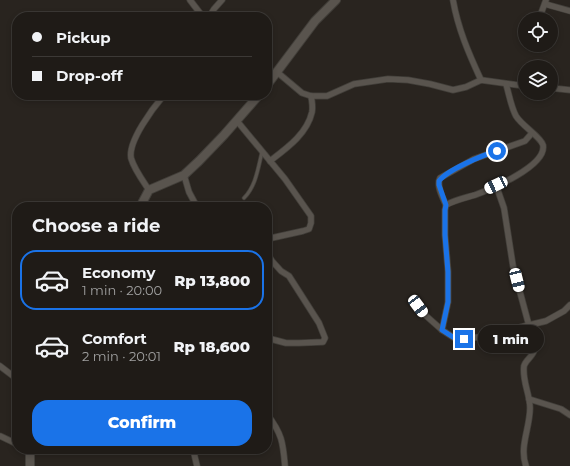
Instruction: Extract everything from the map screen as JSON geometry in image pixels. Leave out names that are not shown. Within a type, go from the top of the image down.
[{"type":"street","points":[[190,0],[199,12]]},
{"type":"street","points":[[212,12],[222,0]]},
{"type":"street","points":[[272,78],[315,21],[336,0]]},
{"type":"street","points":[[453,0],[456,19],[465,45],[481,80]]},
{"type":"street","points":[[541,12],[545,2],[570,11]]},
{"type":"street","points":[[277,72],[297,89],[311,96],[327,96],[354,84],[388,79],[408,80],[453,90],[466,87],[481,80],[518,85]]},
{"type":"street","points":[[446,205],[477,194],[529,169],[539,158],[542,149],[540,139],[523,125],[515,115],[506,84]]},
{"type":"street","points":[[558,89],[570,90]]},
{"type":"street","points":[[270,161],[289,147],[304,130],[312,111],[311,96]]},
{"type":"street","points":[[149,190],[131,157],[134,139],[161,100]]},
{"type":"street","points":[[143,202],[149,190],[184,175],[237,121],[255,100]]},
{"type":"street","points":[[237,121],[270,161],[306,208],[310,216],[311,223],[309,229],[303,232],[272,237]]},
{"type":"street","points":[[442,330],[448,302],[448,272],[445,235],[446,205],[439,185],[440,178],[474,160],[521,143],[525,141],[532,133]]},
{"type":"street","points":[[184,175],[189,192],[194,202]]},
{"type":"street","points":[[496,185],[504,208],[513,266],[535,348],[534,353],[524,364],[524,381],[529,399],[530,411],[523,452],[526,466]]},
{"type":"street","points":[[272,261],[281,271],[289,276],[319,323],[325,338],[323,342],[298,344],[272,339]]},
{"type":"street","points":[[418,306],[424,314],[442,330],[456,339],[464,339],[479,337],[546,321],[564,311],[570,305]]},
{"type":"street","points":[[0,366],[12,375]]},
{"type":"street","points":[[529,399],[561,409],[570,415]]},
{"type":"street","points":[[272,422],[282,440],[285,466]]},
{"type":"street","points":[[0,436],[12,442]]},
{"type":"street","points":[[29,454],[30,466]]},
{"type":"street","points":[[194,454],[197,466]]},
{"type":"lane","points":[[244,198],[254,183],[262,152]]},
{"type":"route","points":[[464,339],[456,339],[442,330],[448,302],[448,272],[445,235],[446,205],[439,181],[440,178],[474,160],[486,154],[497,151]]}]
